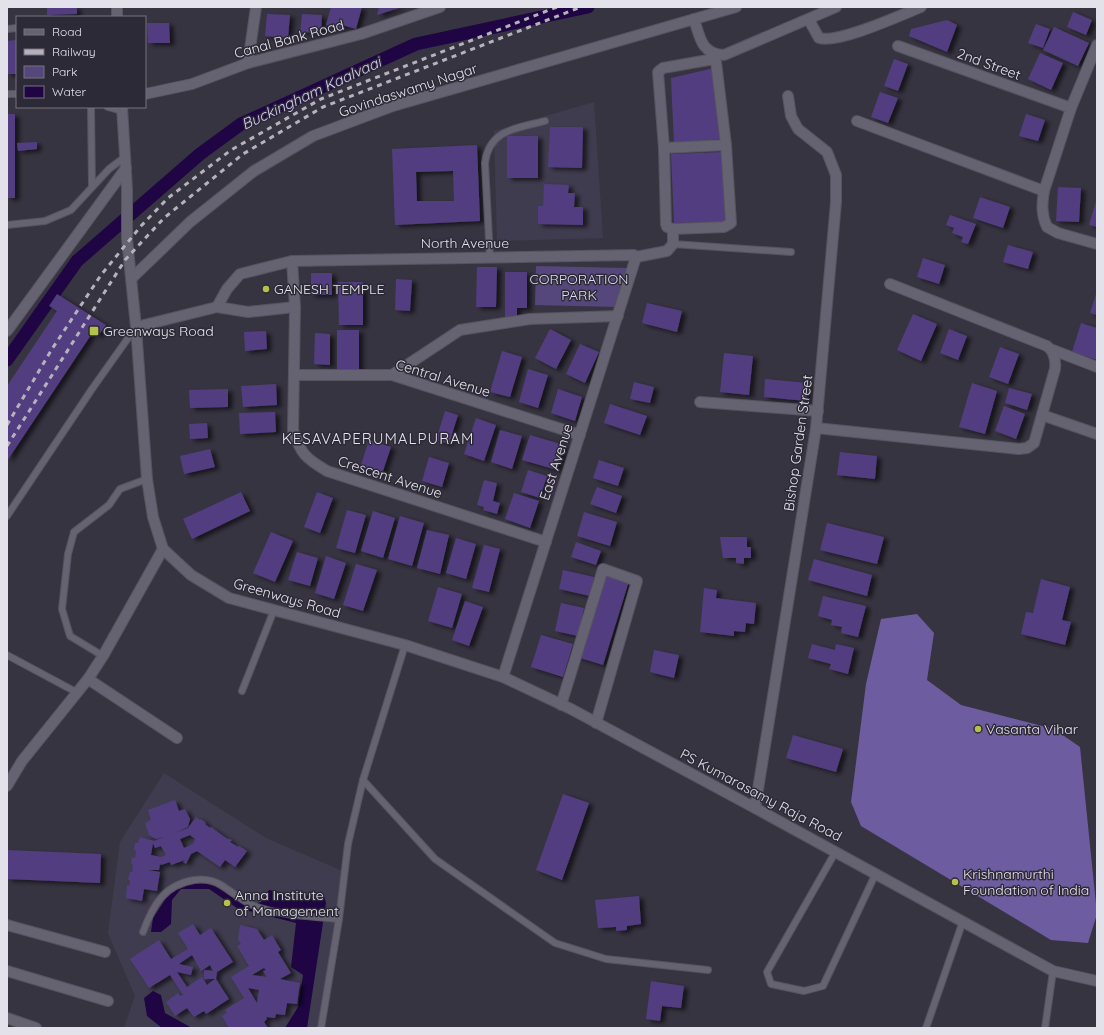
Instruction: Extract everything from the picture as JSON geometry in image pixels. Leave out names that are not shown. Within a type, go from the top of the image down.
[{"type":"street","points":[[248,63],[256,7]]},
{"type":"street","name":"Canal Bank Road","points":[[146,94],[192,84],[248,63],[361,34],[440,7]]},
{"type":"street","name":"Govindaswamy Nagar","points":[[131,279],[190,222],[254,171],[313,136],[392,106],[736,7]]},
{"type":"street","points":[[694,19],[706,49],[711,53],[724,55],[809,20],[836,7]]},
{"type":"street","points":[[809,20],[819,38],[824,40],[841,37],[921,7]]},
{"type":"street","points":[[1097,45],[1071,108],[1044,191],[1042,214],[1047,227],[1058,233],[1097,244]]},
{"type":"street","name":"2nd Street","points":[[898,46],[1071,108]]},
{"type":"street","points":[[714,59],[716,62],[726,145],[731,219],[729,226],[724,228],[673,230],[667,227],[664,148],[658,72],[663,68],[714,59]]},
{"type":"street","name":"Bishop Garden Street","points":[[756,808],[816,428],[836,202],[836,175],[827,152],[798,129],[791,116],[788,96]]},
{"type":"street","name":"Greenways Road","points":[[122,109],[127,189],[127,239],[136,327],[147,479],[153,517],[163,549],[191,575],[229,598],[405,645]]},
{"type":"street","points":[[857,121],[1044,191]]},
{"type":"street","points":[[664,148],[726,145]]},
{"type":"street","points":[[7,331],[126,168]]},
{"type":"street","points":[[673,230],[673,244]]},
{"type":"street","name":"North Avenue","points":[[217,307],[227,289],[240,274],[292,261],[634,255],[636,257],[667,251],[673,244]]},
{"type":"street","name":"East Avenue","points":[[503,677],[636,257]]},
{"type":"street","name":"Crescent Avenue","points":[[292,261],[295,307],[293,430],[299,447],[309,460],[327,471],[546,542]]},
{"type":"street","points":[[890,284],[1097,367]]},
{"type":"street","points":[[136,327],[217,307],[248,312],[295,307]]},
{"type":"street","points":[[392,375],[460,330],[530,319],[618,316]]},
{"type":"street","points":[[816,428],[1024,449],[1034,443],[1055,369],[1056,362],[1052,350]]},
{"type":"street","name":"Central Avenue","points":[[294,376],[392,375],[580,435]]},
{"type":"street","points":[[700,402],[818,411]]},
{"type":"street","points":[[1042,414],[1097,434]]},
{"type":"street","points":[[7,786],[22,761],[88,678],[103,656],[163,549]]},
{"type":"street","points":[[561,704],[603,569],[637,581],[596,723]]},
{"type":"street","name":"PS Kumarasamy Raja Road","points":[[405,645],[503,677],[561,704],[836,851],[1053,971],[1097,981]]},
{"type":"street","points":[[88,678],[177,738]]},
{"type":"street","points":[[7,925],[105,952]]},
{"type":"street","points":[[7,971],[108,1001]]},
{"type":"street","points":[[7,1018],[36,1028]]},
{"type":"lane","points":[[92,108],[92,186]]},
{"type":"lane","points":[[490,258],[485,163],[486,152],[494,141],[505,131],[545,121]]},
{"type":"lane","points":[[7,225],[45,221],[71,210],[109,169],[125,157]]},
{"type":"lane","points":[[673,244],[792,252]]},
{"type":"lane","points":[[7,516],[92,389],[136,327]]},
{"type":"lane","points":[[103,656],[70,636],[62,609],[68,554],[74,532],[109,505],[120,489],[147,479]]},
{"type":"lane","points":[[242,691],[274,610]]},
{"type":"lane","points":[[321,1028],[339,919],[348,844],[363,780],[405,645]]},
{"type":"lane","points":[[7,655],[76,692]]},
{"type":"lane","points":[[363,780],[435,859],[554,943],[606,958],[708,970]]},
{"type":"lane","points":[[836,851],[766,972],[771,984],[804,991],[823,986],[876,873]]},
{"type":"lane","points":[[143,932],[150,915],[161,897],[174,886],[199,879],[213,881],[248,904],[293,916],[339,919]]},
{"type":"lane","points":[[926,1028],[963,921]]},
{"type":"lane","points":[[1045,1028],[1053,971]]},
{"type":"shaded area","points":[[594,102],[603,238],[497,241],[494,131]]},
{"type":"shaded area","points":[[917,614],[934,633],[927,680],[961,705],[1054,729],[1080,747],[1097,914],[1088,943],[1051,940],[861,826],[851,802],[866,684],[881,619]]},
{"type":"shaded area","name":"Anna Institute of Management","points":[[164,773],[266,838],[347,873],[325,1028],[124,1028],[135,996],[108,933],[120,842]]},
{"type":"green space","name":"CORPORATION PARK","points":[[536,266],[627,268],[617,307],[535,305]]},
{"type":"water","points":[[187,883],[205,883],[214,885],[248,907],[261,902],[269,890],[296,895],[324,896],[326,903],[307,1028],[285,1028],[298,1007],[303,975],[291,967],[296,923],[237,908],[209,889],[181,889],[172,900],[171,924],[161,932],[151,932],[153,918],[172,889]]},
{"type":"water","points":[[153,991],[161,995],[165,1013],[192,1028],[162,1028],[147,1016],[144,998]]},
{"type":"building","points":[[47,7],[77,7],[77,14],[47,15]]},
{"type":"building","points":[[331,7],[362,7],[356,29],[342,25],[341,29],[326,25]]},
{"type":"building","points":[[379,7],[402,7],[377,15]]},
{"type":"building","points":[[1073,12],[1092,20],[1086,35],[1067,27]]},
{"type":"building","points":[[267,14],[290,15],[288,38],[265,36]]},
{"type":"building","points":[[302,14],[322,15],[321,33],[300,32]]},
{"type":"building","points":[[947,20],[957,25],[947,52],[909,36],[911,29]]},
{"type":"building","points":[[147,23],[169,23],[170,43],[148,43]]},
{"type":"building","points":[[1036,24],[1050,29],[1043,48],[1028,43]]},
{"type":"building","points":[[1054,27],[1089,43],[1078,66],[1043,50]]},
{"type":"building","points":[[16,40],[16,74],[7,74],[7,41]]},
{"type":"building","points":[[1040,53],[1063,63],[1051,90],[1028,79]]},
{"type":"building","points":[[894,59],[908,64],[898,91],[884,86]]},
{"type":"building","points":[[714,68],[720,139],[674,144],[671,78]]},
{"type":"building","points":[[880,92],[898,98],[888,123],[871,117]]},
{"type":"building","points":[[7,114],[15,114],[15,198],[7,198]]},
{"type":"building","points":[[1026,114],[1045,120],[1038,141],[1019,136]]},
{"type":"building","points":[[550,127],[583,127],[582,168],[548,167]]},
{"type":"building","points":[[507,136],[538,136],[538,178],[507,178]]},
{"type":"building","points":[[37,142],[37,149],[18,151],[17,143]]},
{"type":"building","points":[[477,145],[480,221],[395,225],[392,149]],"holes":[[[453,171],[454,201],[417,201],[416,172]]]},
{"type":"building","points":[[724,152],[726,222],[674,223],[671,154]]},
{"type":"building","points":[[544,184],[569,185],[568,193],[575,193],[574,207],[583,207],[583,225],[538,224],[538,206],[543,206]]},
{"type":"building","points":[[1058,187],[1081,188],[1079,222],[1056,221]]},
{"type":"building","points":[[980,197],[1010,207],[1003,228],[973,218]]},
{"type":"building","points":[[1097,198],[1097,227],[1089,225]]},
{"type":"building","points":[[950,215],[976,224],[968,244],[961,242],[963,237],[952,233],[954,228],[946,225]]},
{"type":"building","points":[[1008,245],[1033,252],[1028,269],[1003,262]]},
{"type":"building","points":[[923,258],[945,265],[939,284],[917,277]]},
{"type":"building","points":[[477,267],[497,267],[496,307],[476,307]]},
{"type":"building","points":[[505,272],[527,272],[527,308],[517,308],[517,318],[505,318]]},
{"type":"building","points":[[311,273],[332,273],[332,295],[311,295]]},
{"type":"building","points":[[396,279],[412,280],[410,311],[395,310]]},
{"type":"building","points":[[338,282],[363,282],[363,325],[339,325]]},
{"type":"building","points":[[1097,291],[1097,315],[1090,313]]},
{"type":"building","name":"Greenways Road","points":[[57,294],[106,325],[98,336],[93,332],[7,461],[7,386],[57,311],[49,306]]},
{"type":"building","points":[[647,303],[682,311],[677,332],[642,323]]},
{"type":"building","points":[[913,314],[937,324],[921,361],[897,350]]},
{"type":"building","points":[[1081,323],[1097,328],[1097,360],[1072,352]]},
{"type":"building","points":[[550,329],[571,340],[556,369],[535,358]]},
{"type":"building","points":[[949,329],[967,336],[958,360],[940,353]]},
{"type":"building","points":[[337,330],[359,330],[359,372],[337,372]]},
{"type":"building","points":[[266,331],[267,349],[245,351],[244,332]]},
{"type":"building","points":[[315,333],[330,334],[330,365],[314,364]]},
{"type":"building","points":[[580,344],[599,352],[585,383],[566,374]]},
{"type":"building","points":[[1000,347],[1019,354],[1008,384],[989,377]]},
{"type":"building","points":[[502,351],[522,357],[510,397],[490,392]]},
{"type":"building","points":[[724,353],[753,356],[749,395],[720,392]]},
{"type":"building","points":[[528,369],[548,375],[538,408],[519,402]]},
{"type":"building","points":[[765,379],[808,383],[806,401],[764,397]]},
{"type":"building","points":[[634,382],[654,387],[650,403],[630,399]]},
{"type":"building","points":[[972,383],[997,391],[985,434],[959,427]]},
{"type":"building","points":[[276,384],[277,405],[243,407],[241,386]]},
{"type":"building","points":[[1009,388],[1032,394],[1027,410],[1005,403]]},
{"type":"building","points":[[228,389],[228,407],[190,408],[189,390]]},
{"type":"building","points":[[558,389],[582,397],[575,421],[551,413]]},
{"type":"building","points":[[610,404],[647,416],[640,435],[604,423]]},
{"type":"building","points":[[1004,406],[1025,414],[1016,439],[995,431]]},
{"type":"building","points":[[445,411],[458,415],[449,444],[436,440]]},
{"type":"building","points":[[275,412],[276,432],[240,434],[239,413]]},
{"type":"building","points":[[476,418],[496,425],[484,461],[464,454]]},
{"type":"building","points":[[207,423],[208,438],[190,439],[189,424]]},
{"type":"building","points":[[500,430],[522,436],[512,469],[491,462]]},
{"type":"building","points":[[530,435],[564,445],[557,470],[522,460]]},
{"type":"building","points":[[369,440],[391,447],[382,474],[360,468]]},
{"type":"building","points":[[210,449],[215,467],[184,474],[180,456]]},
{"type":"building","points":[[840,452],[877,456],[875,479],[837,475]]},
{"type":"building","points":[[429,457],[449,463],[442,487],[422,481]]},
{"type":"building","points":[[599,460],[624,468],[618,486],[593,478]]},
{"type":"building","points":[[528,470],[547,476],[540,498],[521,492]]},
{"type":"building","points":[[484,480],[497,483],[493,501],[500,503],[497,514],[483,510],[484,507],[477,505]]},
{"type":"building","points":[[597,487],[622,496],[616,513],[590,504]]},
{"type":"building","points":[[241,492],[250,511],[192,539],[183,519]]},
{"type":"building","points":[[317,492],[333,498],[320,533],[304,527]]},
{"type":"building","points":[[514,493],[539,501],[530,528],[505,519]]},
{"type":"building","points":[[347,510],[366,515],[355,553],[336,548]]},
{"type":"building","points":[[373,511],[395,518],[383,558],[361,551]]},
{"type":"building","points":[[584,512],[617,522],[610,546],[577,536]]},
{"type":"building","points":[[400,516],[424,523],[412,566],[388,559]]},
{"type":"building","points":[[827,523],[884,537],[877,564],[820,550]]},
{"type":"building","points":[[427,530],[449,535],[440,574],[417,568]]},
{"type":"building","points":[[271,532],[293,541],[275,582],[253,573]]},
{"type":"building","points":[[720,537],[747,537],[747,547],[751,547],[751,558],[744,558],[744,564],[736,563],[736,558],[723,558]]},
{"type":"building","points":[[456,538],[476,544],[466,579],[446,573]]},
{"type":"building","points":[[576,542],[601,551],[596,565],[571,557]]},
{"type":"building","points":[[484,545],[500,549],[489,592],[472,588]]},
{"type":"building","points":[[297,552],[318,558],[310,586],[288,580]]},
{"type":"building","points":[[326,556],[346,563],[334,599],[315,593]]},
{"type":"building","points":[[814,559],[872,575],[867,596],[808,580]]},
{"type":"building","points":[[356,564],[377,570],[363,611],[343,605]]},
{"type":"building","points":[[563,570],[594,577],[590,596],[559,589]]},
{"type":"building","points":[[603,573],[629,581],[603,665],[577,657]]},
{"type":"building","points":[[1041,579],[1070,587],[1062,620],[1071,622],[1065,645],[1021,634],[1026,612],[1033,613]]},
{"type":"building","points":[[438,587],[462,594],[452,628],[428,621]]},
{"type":"building","points":[[704,588],[717,590],[716,598],[756,603],[754,624],[746,623],[745,632],[734,631],[734,636],[700,632]]},
{"type":"building","points":[[823,596],[866,606],[858,637],[841,633],[842,627],[831,625],[832,620],[818,616]]},
{"type":"building","points":[[465,601],[483,607],[469,646],[452,640]]},
{"type":"building","points":[[561,603],[584,608],[578,636],[555,631]]},
{"type":"building","points":[[541,635],[573,644],[563,677],[531,667]]},
{"type":"building","points":[[812,644],[835,650],[836,644],[854,648],[848,674],[829,669],[831,664],[808,658]]},
{"type":"building","points":[[654,650],[679,655],[674,678],[650,672]]},
{"type":"building","points":[[793,735],[843,749],[836,772],[786,758]]},
{"type":"building","points":[[563,794],[589,803],[562,880],[536,870]]},
{"type":"building","points":[[175,800],[179,811],[185,809],[190,819],[188,827],[175,833],[188,828],[196,817],[200,820],[201,819],[210,828],[211,827],[226,838],[232,840],[230,842],[247,851],[235,867],[225,860],[220,867],[197,851],[191,854],[186,864],[183,862],[185,860],[171,865],[170,862],[160,864],[159,870],[148,870],[160,872],[157,891],[144,889],[142,901],[126,898],[127,885],[129,886],[130,880],[128,880],[130,872],[132,872],[132,857],[135,858],[135,843],[138,843],[140,837],[154,841],[163,837],[156,839],[149,835],[145,823],[151,820],[148,810]],"holes":[[[190,835],[195,839],[193,844],[184,848],[180,839]],[[153,843],[155,848],[161,846],[166,855],[161,857],[151,855]]]},
{"type":"building","points":[[7,850],[101,854],[100,883],[7,879]]},
{"type":"building","points":[[639,896],[641,924],[627,926],[627,930],[616,931],[616,927],[598,928],[595,900]]},
{"type":"building","points":[[193,924],[200,935],[211,928],[233,962],[217,972],[216,979],[229,999],[206,1014],[204,1011],[194,1017],[187,1008],[175,1016],[166,1002],[178,993],[180,996],[183,995],[170,975],[149,988],[130,959],[159,940],[171,959],[188,949],[178,933]],"holes":[[[192,955],[201,971],[210,965],[213,971],[204,970],[204,979],[215,979],[207,985],[202,977],[187,987],[177,972],[191,975],[193,967],[179,964]]]},
{"type":"building","points":[[240,925],[257,929],[264,940],[272,935],[281,950],[278,952],[291,973],[280,979],[300,983],[297,1004],[287,1003],[285,1015],[276,1014],[275,1018],[266,1017],[267,1019],[264,1022],[268,1028],[229,1028],[222,1016],[227,1013],[225,1010],[244,998],[231,977],[249,966],[237,946],[241,944],[238,940]],"holes":[[[264,968],[266,970],[263,971],[267,977],[252,975]],[[248,988],[259,990],[257,1003]]]},
{"type":"building","points":[[651,981],[684,986],[681,1008],[662,1006],[660,1021],[646,1019]]},
{"type":"waterway","name":"Buckingham Kaalvaai","points":[[7,360],[77,261],[200,154],[241,124],[416,44],[588,7]]},
{"type":"railway","points":[[7,425],[52,349],[101,275],[141,226],[168,198],[231,150],[321,99],[557,7]]},
{"type":"railway","points":[[7,446],[125,260],[164,218],[243,154],[323,107],[581,7]]},
{"type":"place","name":"GANESH TEMPLE","points":[[266,289]]},
{"type":"place","name":"Greenways Road","points":[[94,331]]},
{"type":"place","name":"Vasanta Vihar","points":[[978,729]]},
{"type":"place","name":"Krishnamurthi Foundation of India","points":[[955,882]]},
{"type":"place","name":"Anna Institute of Management","points":[[227,903]]},
{"type":"district","name":"KESAVAPERUMALPURAM","points":[[378,438]]}]
